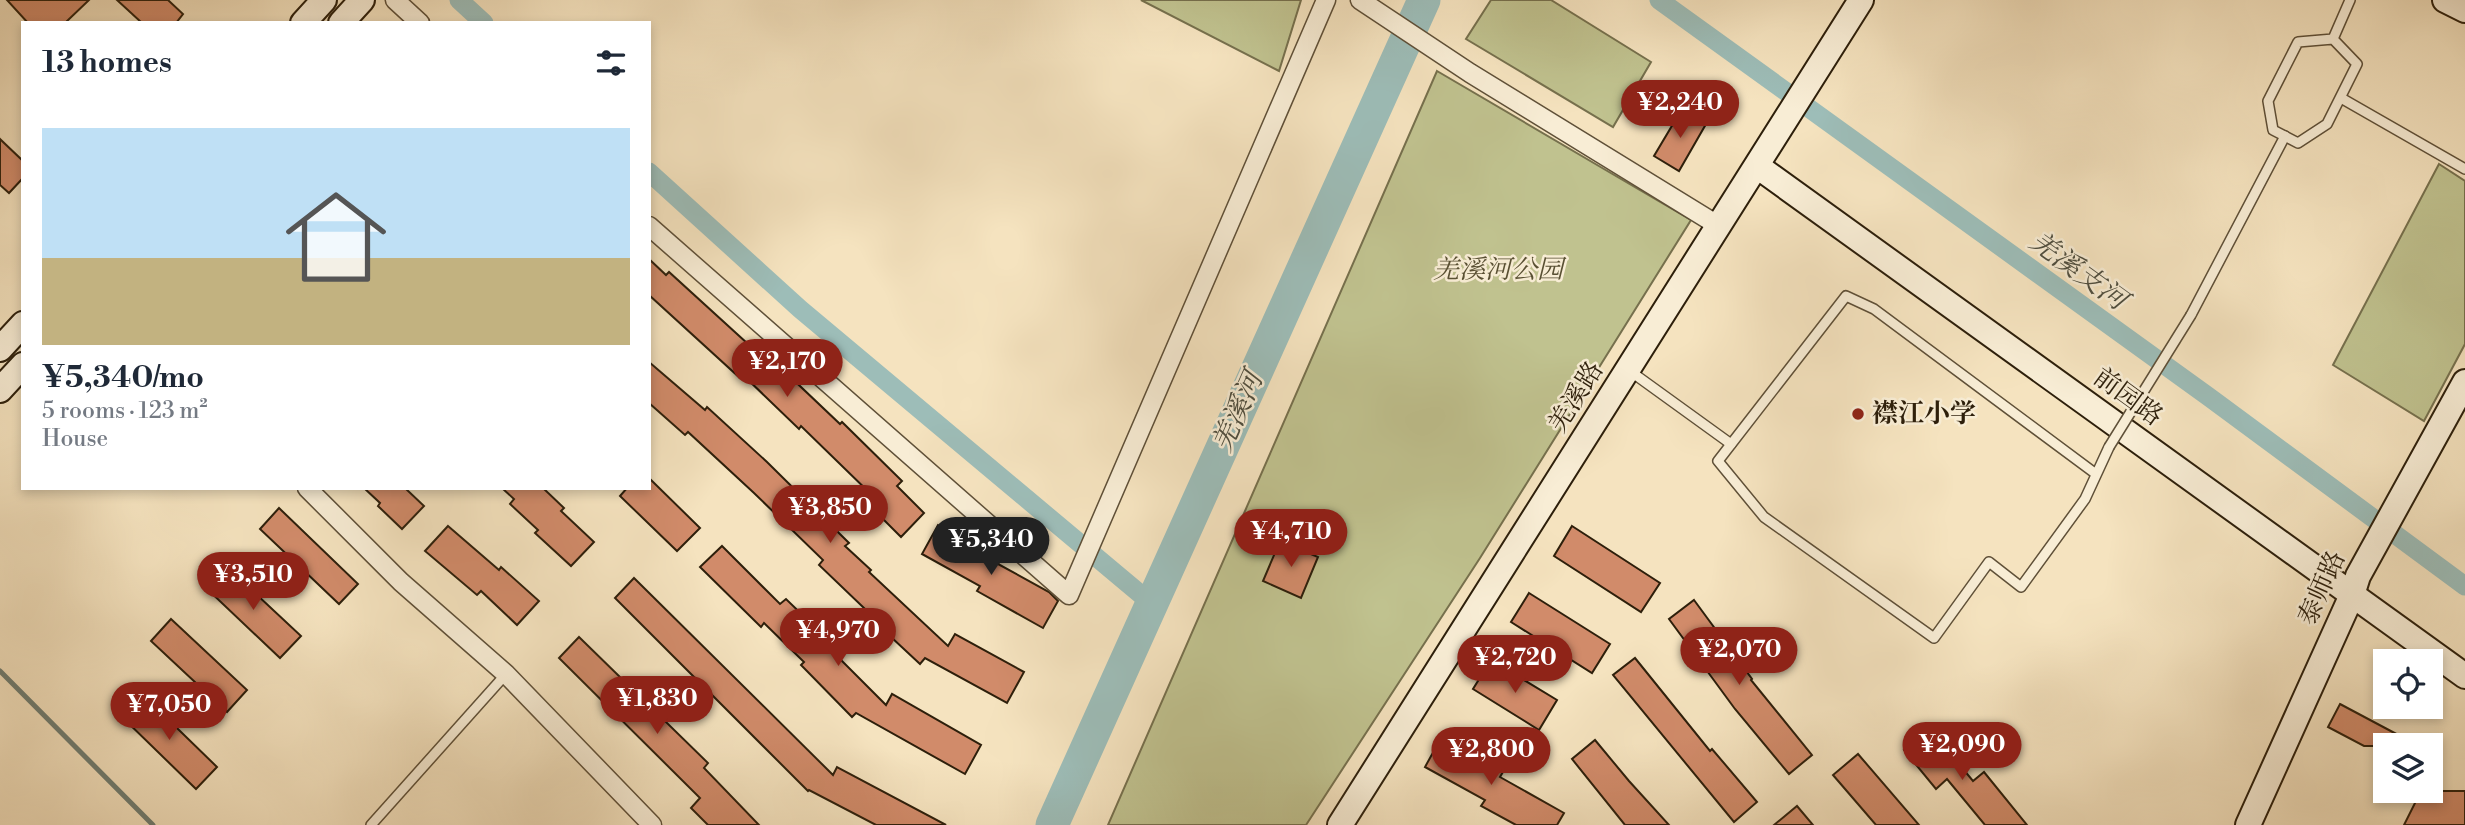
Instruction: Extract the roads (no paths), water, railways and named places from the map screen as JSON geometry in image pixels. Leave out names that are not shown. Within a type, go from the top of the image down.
[{"type":"street","points":[[305,21],[324,0]]},
{"type":"street","points":[[343,21],[362,0]]},
{"type":"street","points":[[395,0],[418,21]]},
{"type":"street","points":[[651,228],[1069,595],[1326,0]]},
{"type":"street","name":"羌溪路","points":[[1340,825],[1861,0]]},
{"type":"street","points":[[2445,0],[2465,10]]},
{"type":"street","points":[[1361,1],[1470,73],[1719,226]]},
{"type":"street","name":"前园路","points":[[1762,158],[2355,585],[2465,676]]},
{"type":"street","points":[[0,349],[21,326]]},
{"type":"street","points":[[0,390],[21,367]]},
{"type":"street","name":"泰师路","points":[[2248,825],[2355,585],[2465,382]]},
{"type":"street","points":[[309,490],[401,582],[506,674],[652,825]]},
{"type":"lane","points":[[2333,39],[2350,0]]},
{"type":"lane","points":[[2333,39],[2357,64],[2327,124],[2298,143],[2273,130],[2267,101],[2298,42],[2333,39]]},
{"type":"lane","points":[[2341,98],[2465,169]]},
{"type":"lane","points":[[2096,474],[1874,309],[1846,296],[1718,461],[1764,517],[1934,638],[1989,562],[2021,587],[2085,499],[2109,447],[2191,314],[2285,136]]},
{"type":"lane","points":[[1628,370],[1731,444]]},
{"type":"lane","points":[[371,825],[506,674]]},
{"type":"waterway","points":[[459,0],[482,21]]},
{"type":"waterway","name":"羌溪河","points":[[1052,825],[1424,0]]},
{"type":"waterway","name":"羌溪支河","points":[[1659,0],[2209,397],[2465,586]]},
{"type":"waterway","points":[[651,174],[800,309],[1151,603]]},
{"type":"waterway","points":[[0,671],[153,825]]},
{"type":"place","name":"襟江小学","points":[[1858,414]]},
{"type":"park label","name":"羌溪河公园","points":[[1498,270]]}]
